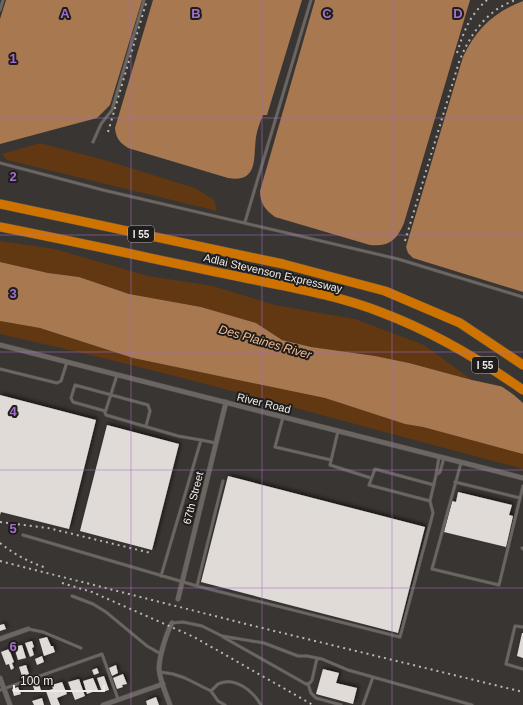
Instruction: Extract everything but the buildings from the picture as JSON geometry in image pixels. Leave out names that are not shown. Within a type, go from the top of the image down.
[{"type":"highway","name":"Adlai Stevenson Expressway","points":[[0,204],[283,264],[385,290],[460,323],[523,364]]},
{"type":"highway","name":"Adlai Stevenson Expressway","points":[[0,227],[331,297],[382,312],[415,326],[446,342],[501,374],[523,390]]},
{"type":"street","name":"River Road","points":[[0,345],[523,478]]},
{"type":"street","name":"67th Street","points":[[178,599],[226,402]]},
{"type":"street","points":[[170,705],[159,669],[172,623]]},
{"type":"street","points":[[0,639],[28,628]]},
{"type":"street","points":[[0,678],[2,689],[10,705]]},
{"type":"street","points":[[103,705],[163,684]]},
{"type":"lane","points":[[0,10],[3,0]]},
{"type":"lane","points":[[93,142],[101,124],[112,110],[144,0]]},
{"type":"lane","points":[[245,222],[311,0]]},
{"type":"lane","points":[[0,163],[103,190],[398,258],[523,297]]},
{"type":"lane","points":[[0,369],[57,383],[61,381],[68,362]]},
{"type":"lane","points":[[105,411],[117,374]]},
{"type":"lane","points":[[146,426],[150,411],[148,405],[74,385],[71,398],[73,402],[105,411],[106,415],[178,436],[216,444]]},
{"type":"lane","points":[[283,417],[275,448],[331,460]]},
{"type":"lane","points":[[338,431],[330,465],[371,478]]},
{"type":"lane","points":[[161,576],[202,440]]},
{"type":"lane","points":[[23,535],[182,582],[400,637],[432,512],[430,501],[442,457]]},
{"type":"lane","points":[[436,475],[440,472],[442,457]]},
{"type":"lane","points":[[461,463],[432,569],[499,585],[523,486]]},
{"type":"lane","points":[[430,501],[369,485],[375,469],[434,485]]},
{"type":"lane","points":[[197,586],[223,481]]},
{"type":"lane","points":[[456,482],[520,498]]},
{"type":"lane","points":[[72,596],[93,604],[106,612],[147,646],[162,654]]},
{"type":"lane","points":[[172,623],[183,622],[202,626],[308,684],[311,693],[316,698],[341,705]]},
{"type":"lane","points":[[523,627],[515,626],[506,664],[523,669]]},
{"type":"lane","points":[[28,628],[43,632],[81,648]]},
{"type":"lane","points":[[222,636],[264,643],[298,656],[317,658],[348,670],[472,705]]},
{"type":"lane","points":[[2,689],[102,654],[118,700]]},
{"type":"lane","points":[[308,684],[312,680],[317,658]]},
{"type":"lane","points":[[160,672],[185,678],[211,691],[218,701],[225,705]]},
{"type":"lane","points":[[363,705],[373,677]]},
{"type":"lane","points":[[211,691],[218,684],[232,682],[245,687],[256,697],[261,705]]},
{"type":"shaded area","points":[[40,143],[108,161],[195,188],[214,200],[217,211],[7,160],[2,154]]},
{"type":"shaded area","points":[[0,241],[55,249],[148,276],[213,286],[275,305],[355,319],[424,345],[472,380],[409,363],[375,356],[311,347],[282,340],[256,323],[201,307],[129,294],[79,277],[48,273],[0,262]]},
{"type":"shaded area","points":[[0,321],[40,328],[133,358],[325,398],[405,424],[423,427],[523,454],[523,469],[132,365],[0,334]]},
{"type":"water","points":[[6,0],[142,0],[110,105],[97,118],[0,144],[0,19]]},
{"type":"water","points":[[153,0],[302,0],[267,115],[263,115],[258,129],[254,161],[250,173],[245,177],[238,179],[228,178],[128,148],[120,142],[117,137],[115,128]]},
{"type":"water","points":[[315,0],[470,0],[404,223],[392,241],[382,245],[370,245],[275,217],[268,212],[262,203],[260,191]]},
{"type":"water","points":[[523,1],[523,292],[413,258],[408,253],[406,247],[463,57],[474,38],[487,23],[503,10]]},
{"type":"water","name":"Des Plaines River","points":[[0,262],[48,273],[79,277],[129,294],[201,307],[256,323],[282,340],[311,347],[375,356],[409,363],[472,380],[523,391],[523,454],[423,427],[405,424],[325,398],[133,358],[40,328],[0,321]]},
{"type":"pier","points":[[497,383],[523,389],[523,403],[514,395]]},
{"type":"railway","points":[[108,132],[147,0]]},
{"type":"railway","points":[[457,53],[471,18],[487,0]]},
{"type":"railway","points":[[405,241],[463,52],[474,33],[488,17],[496,10],[516,0]]},
{"type":"railway","points":[[0,522],[48,528],[151,553]]},
{"type":"railway","points":[[0,543],[22,558],[47,568]]},
{"type":"railway","points":[[0,561],[246,624],[523,692]]},
{"type":"railway","points":[[62,583],[92,592],[194,637],[313,705]]}]
